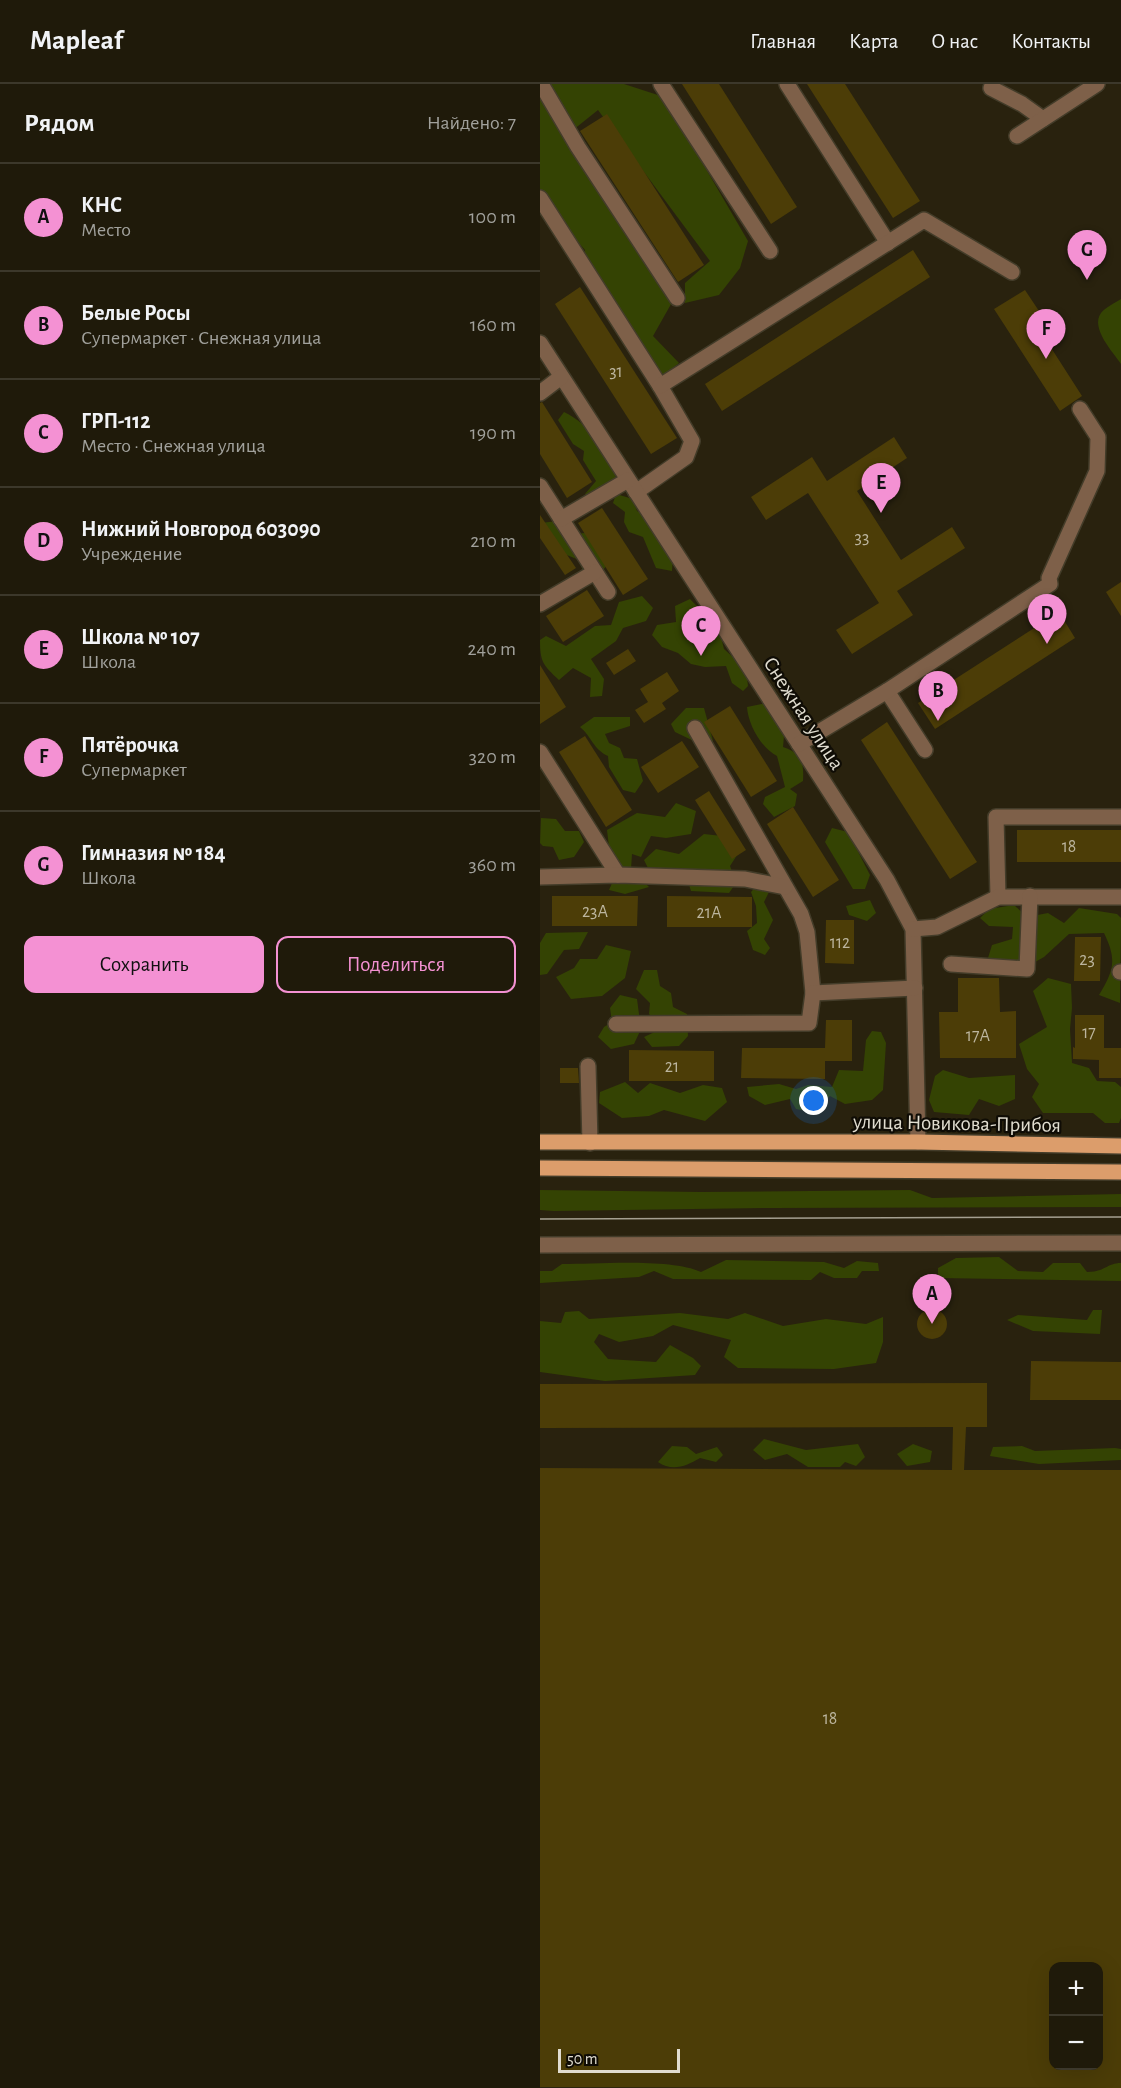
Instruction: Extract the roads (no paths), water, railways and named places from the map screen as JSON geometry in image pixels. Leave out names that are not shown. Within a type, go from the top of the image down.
[{"type":"main road","name":"улица Новикова-Прибоя","points":[[540,1142],[918,1142],[1121,1146]]},
{"type":"main road","points":[[540,1168],[1121,1172]]},
{"type":"street","points":[[541,84],[578,147],[677,298]]},
{"type":"street","points":[[661,84],[770,251]]},
{"type":"street","points":[[787,84],[888,243]]},
{"type":"street","points":[[1017,136],[1097,84]]},
{"type":"street","points":[[991,88],[1022,104],[1042,119]]},
{"type":"street","points":[[540,198],[660,386],[692,441],[686,457],[632,486],[561,519]]},
{"type":"street","points":[[660,386],[924,220],[1012,272]]},
{"type":"street","name":"Снежная улица","points":[[540,343],[886,880],[913,929],[918,1142]]},
{"type":"street","points":[[540,393],[561,377]]},
{"type":"street","points":[[799,744],[1050,585],[1049,578],[1097,471],[1098,437],[1080,409]]},
{"type":"street","points":[[540,486],[608,592]]},
{"type":"street","points":[[540,604],[595,572]]},
{"type":"street","points":[[886,691],[925,750]]},
{"type":"street","points":[[616,1024],[809,1023],[813,993],[807,932],[801,914],[695,728]]},
{"type":"street","points":[[540,752],[618,875]]},
{"type":"street","points":[[998,897],[996,817],[1121,817]]},
{"type":"street","points":[[540,877],[618,875],[745,879],[785,887]]},
{"type":"street","points":[[951,964],[1027,969],[1030,896]]},
{"type":"street","points":[[913,929],[937,927],[998,897],[1121,897]]},
{"type":"street","points":[[813,993],[915,988]]},
{"type":"street","points":[[588,1066],[590,1143]]},
{"type":"street","points":[[540,1245],[1121,1243]]},
{"type":"tram line","points":[[540,1219],[1121,1217]]},
{"type":"place","name":"Гимназия № 184","points":[[1087,280]]},
{"type":"place","name":"Пятёрочка","points":[[1046,359]]},
{"type":"place","name":"Школа № 107","points":[[881,513]]},
{"type":"place","name":"Нижний Новгород 603090","points":[[1047,644]]},
{"type":"place","name":"ГРП-112","points":[[701,656]]},
{"type":"place","name":"Белые Росы","points":[[938,721]]},
{"type":"place","name":"КНС","points":[[932,1324]]}]
